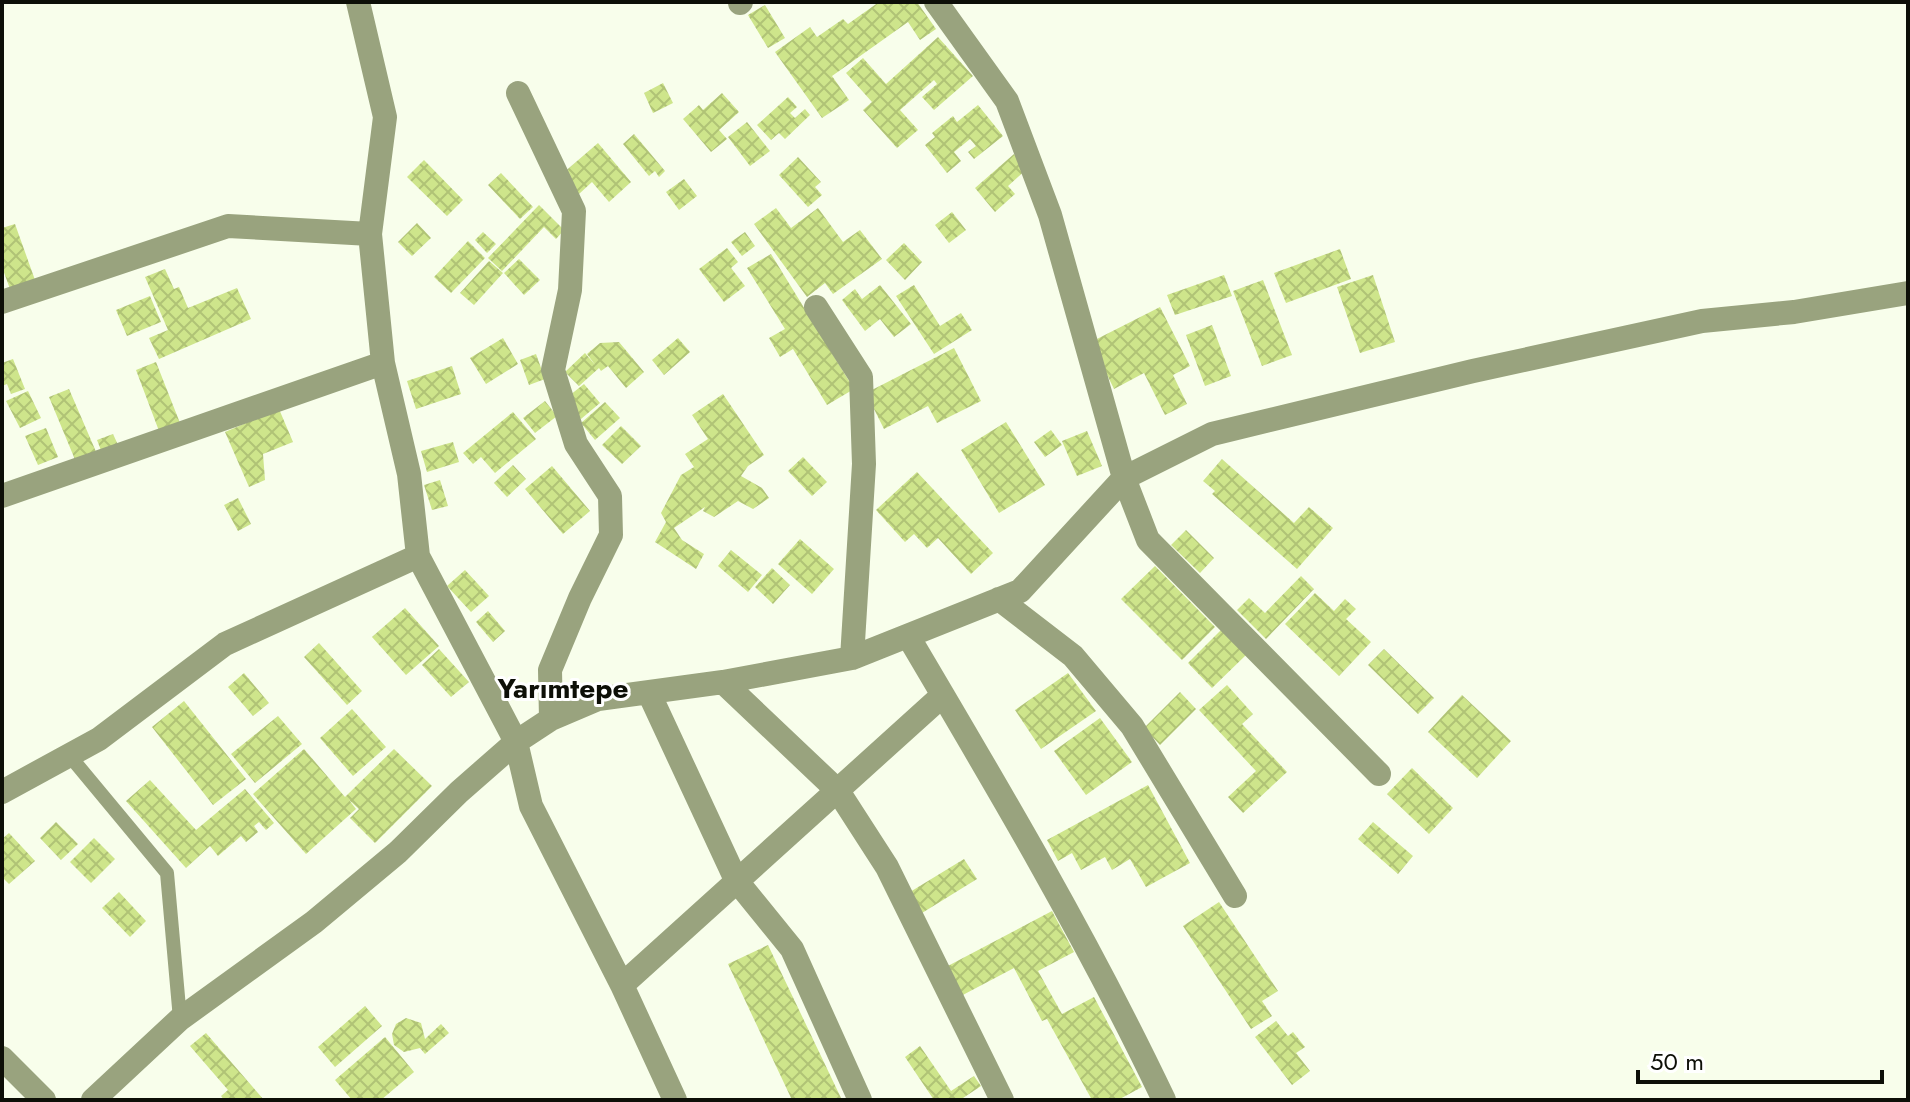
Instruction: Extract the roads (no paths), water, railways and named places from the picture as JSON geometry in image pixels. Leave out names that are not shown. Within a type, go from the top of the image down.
[{"type":"street","points":[[358,2],[385,117],[370,234],[383,363],[409,474],[418,556],[516,742],[531,806],[622,985],[675,1100]]},
{"type":"street","points":[[936,2],[1007,101],[1050,215],[1124,478],[1148,540],[1379,774]]},
{"type":"street","points":[[518,93],[574,211],[570,290],[553,370],[576,444],[610,496],[611,535],[550,670],[551,719]]},
{"type":"street","points":[[2,302],[228,226],[370,234]]},
{"type":"street","points":[[93,1100],[180,1019],[338,902],[398,852],[516,742],[551,719],[598,699],[723,682],[852,658],[1020,591],[1124,478],[1212,434],[1473,371],[1702,321],[1794,312],[1908,293]]},
{"type":"street","points":[[816,307],[861,377],[864,464],[852,658]]},
{"type":"street","points":[[2,496],[383,363]]},
{"type":"street","points":[[2,792],[99,739],[225,644],[418,556]]},
{"type":"street","points":[[999,599],[1073,656],[1132,726],[1235,896]]},
{"type":"street","points":[[908,636],[1030,843],[1127,1022],[1164,1100]]},
{"type":"street","points":[[723,682],[838,791],[887,867],[1002,1100]]},
{"type":"street","points":[[649,693],[736,880],[792,949],[860,1100]]},
{"type":"street","points":[[622,985],[943,695]]},
{"type":"street","points":[[2,1058],[44,1100]]},
{"type":"lane","points":[[69,755],[167,873],[180,1019]]},
{"type":"district","name":"Yarımtepe","points":[[563,688]]}]
